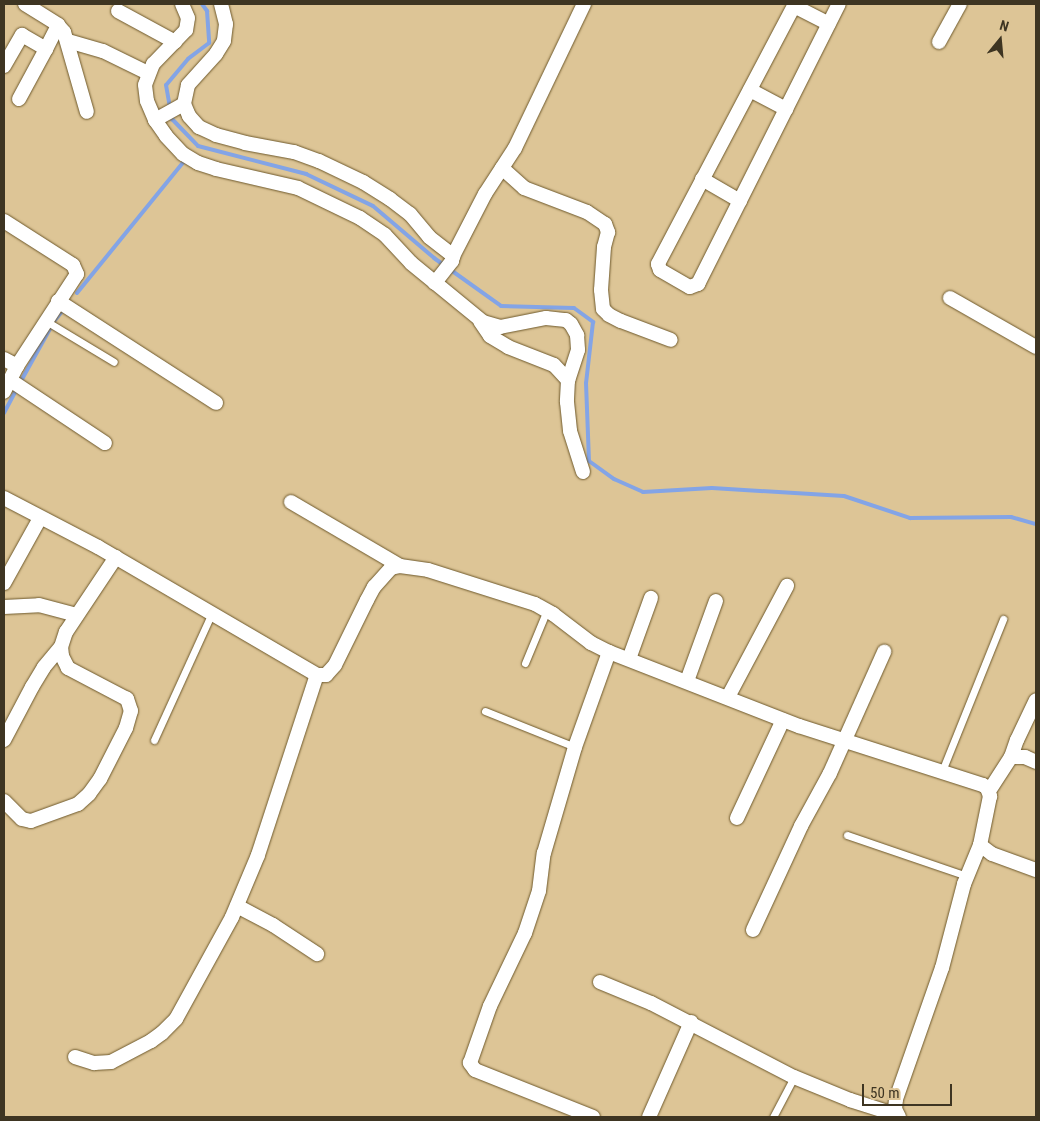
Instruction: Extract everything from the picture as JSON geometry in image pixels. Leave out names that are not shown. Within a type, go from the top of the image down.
[{"type":"street","points":[[25,4],[58,25],[68,41],[87,112]]},
{"type":"street","points":[[182,4],[188,24],[184,33],[160,55],[148,73],[145,92],[156,119],[166,136],[186,156],[216,169],[298,188],[331,202],[374,226],[484,322],[500,327],[546,318],[558,318],[571,324],[577,335],[578,350],[568,380],[567,402],[570,431],[583,472]]},
{"type":"street","points":[[156,119],[181,105],[188,84],[216,54],[224,40],[226,24],[221,4]]},
{"type":"street","points":[[436,281],[452,259],[481,201],[515,148],[584,4]]},
{"type":"street","points":[[828,24],[794,5],[658,264],[660,270],[690,286],[698,284],[839,4]]},
{"type":"street","points":[[939,42],[960,4]]},
{"type":"street","points":[[118,10],[175,42]]},
{"type":"street","points":[[19,99],[58,25]]},
{"type":"street","points":[[4,66],[22,35],[46,49]]},
{"type":"street","points":[[68,41],[103,51],[148,73]]},
{"type":"street","points":[[750,90],[786,109]]},
{"type":"street","points":[[181,105],[194,122],[206,131],[245,143],[306,156],[362,182],[410,214],[428,237],[452,259]]},
{"type":"street","points":[[502,168],[524,188],[587,212],[605,224],[608,232],[604,247],[600,290],[603,309],[609,315],[621,321],[671,340]]},
{"type":"street","points":[[702,179],[740,201]]},
{"type":"street","points":[[4,221],[75,267],[75,278],[58,301],[17,366],[7,386],[105,443]]},
{"type":"street","points":[[950,298],[1036,347]]},
{"type":"street","points":[[58,301],[216,403]]},
{"type":"street","points":[[477,316],[490,336],[508,347],[554,365],[568,380]]},
{"type":"street","points":[[4,359],[17,366]]},
{"type":"street","points":[[4,498],[116,558],[317,675],[326,675],[335,665],[374,587],[391,568],[400,566],[428,570],[528,601],[547,610],[591,643],[609,652],[783,720],[942,771],[982,785],[989,791]]},
{"type":"street","points":[[291,502],[400,566]]},
{"type":"street","points":[[4,584],[40,518]]},
{"type":"street","points":[[4,740],[32,687],[61,647],[64,636],[116,558]]},
{"type":"street","points":[[728,697],[787,586]]},
{"type":"street","points":[[629,659],[651,598]]},
{"type":"street","points":[[687,681],[716,601]]},
{"type":"street","points":[[4,607],[39,605],[78,615]]},
{"type":"street","points":[[4,801],[22,818],[31,821],[78,804],[95,788],[126,728],[131,711],[127,699],[68,668],[64,662],[61,647]]},
{"type":"street","points":[[593,1117],[475,1070],[470,1066],[488,1011],[517,955],[531,916],[541,885],[544,853],[575,747],[609,652]]},
{"type":"street","points":[[753,930],[808,812],[830,773],[843,740],[884,652]]},
{"type":"street","points":[[75,1058],[94,1063],[111,1062],[151,1041],[167,1029],[183,1007],[237,906],[264,839],[317,675]]},
{"type":"street","points":[[898,1116],[895,1110],[896,1099],[942,968],[967,876],[980,845],[990,800],[989,791],[1011,757],[1036,700]]},
{"type":"street","points":[[737,818],[783,720]]},
{"type":"street","points":[[1011,757],[1025,758],[1036,762]]},
{"type":"street","points":[[980,845],[992,854],[1036,870]]},
{"type":"street","points":[[237,906],[273,925],[317,954]]},
{"type":"street","points":[[600,982],[691,1022],[794,1077],[850,1100],[898,1116]]},
{"type":"street","points":[[648,1117],[691,1022]]},
{"type":"lane","points":[[46,321],[114,362]]},
{"type":"lane","points":[[525,662],[547,610]]},
{"type":"lane","points":[[154,740],[211,615]]},
{"type":"lane","points":[[942,771],[1003,619]]},
{"type":"lane","points":[[485,711],[575,747]]},
{"type":"lane","points":[[847,835],[967,876]]},
{"type":"lane","points":[[773,1117],[794,1077]]},
{"type":"waterway","points":[[202,4],[207,11],[209,43],[188,59],[166,85],[172,119],[198,146],[306,174],[373,206],[434,258],[501,306],[574,308],[593,322],[586,383],[589,461],[614,479],[643,492],[712,488],[844,496],[910,518],[1011,517],[1036,524]]},
{"type":"waterway","points":[[77,293],[186,159]]},
{"type":"waterway","points":[[55,320],[64,309]]},
{"type":"waterway","points":[[21,381],[50,329]]},
{"type":"waterway","points":[[4,413],[17,389]]}]
